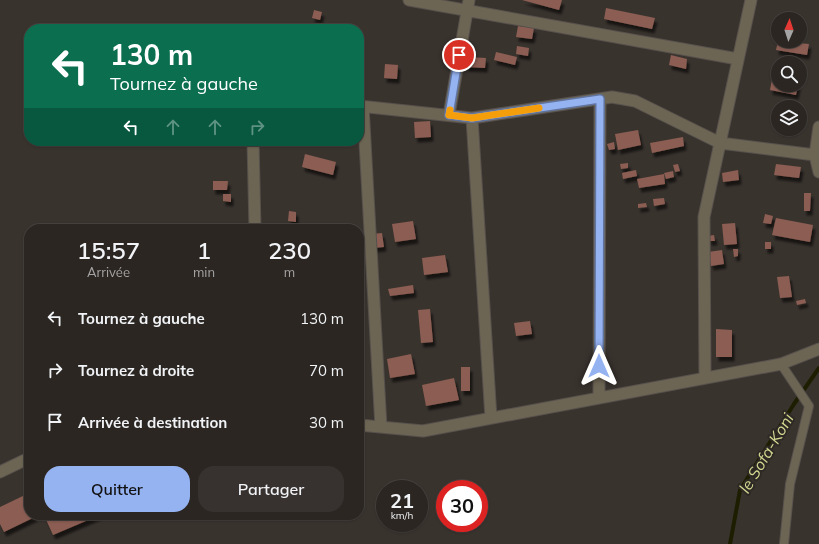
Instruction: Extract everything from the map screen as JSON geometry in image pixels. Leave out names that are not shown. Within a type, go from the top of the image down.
[{"type":"street","points":[[409,0],[468,5],[738,59]]},
{"type":"street","points":[[705,378],[704,217],[751,0]]},
{"type":"street","points":[[449,115],[468,5]]},
{"type":"street","points":[[364,106],[472,118],[612,97],[635,101],[720,143],[817,155]]},
{"type":"street","points":[[599,398],[600,99]]},
{"type":"street","points":[[472,118],[491,418]]},
{"type":"street","points":[[819,127],[817,155],[819,172]]},
{"type":"street","points":[[253,146],[255,224]]},
{"type":"street","points":[[363,146],[381,427]]},
{"type":"street","points":[[364,425],[423,431],[781,364],[819,349]]},
{"type":"street","points":[[0,472],[24,460]]},
{"type":"lane","points":[[781,364],[809,406],[790,484],[784,544]]},
{"type":"building","points":[[522,0],[562,0],[559,10]]},
{"type":"building","points":[[606,8],[655,18],[652,29],[604,19]]},
{"type":"building","points":[[314,10],[322,12],[320,20],[312,18]]},
{"type":"building","points":[[518,26],[534,28],[532,39],[516,37]]},
{"type":"building","points":[[807,44],[809,44],[807,55],[776,50],[776,48],[807,48]]},
{"type":"building","points":[[517,46],[529,48],[528,56],[516,54]]},
{"type":"building","points":[[496,52],[517,57],[515,65],[494,60]]},
{"type":"building","points":[[671,55],[687,59],[686,69],[669,65]]},
{"type":"building","points":[[467,57],[486,58],[485,68],[466,67]]},
{"type":"building","points":[[385,64],[398,65],[397,79],[384,78]]},
{"type":"building","points":[[780,92],[797,92],[796,95]]},
{"type":"building","points":[[430,121],[431,137],[415,138],[414,122]]},
{"type":"building","points":[[638,130],[641,145],[618,150],[615,134]]},
{"type":"building","points":[[683,137],[684,146],[652,153],[650,143]]},
{"type":"building","points":[[614,142],[615,149],[609,150],[607,144]]},
{"type":"building","points":[[305,154],[336,162],[333,175],[302,167]]},
{"type":"building","points":[[628,163],[628,168],[621,169],[620,164]]},
{"type":"building","points":[[678,164],[680,171],[675,172],[673,165]]},
{"type":"building","points":[[776,164],[801,167],[799,178],[774,175]]},
{"type":"building","points":[[636,170],[637,176],[623,179],[622,173]]},
{"type":"building","points":[[738,170],[739,180],[723,182],[722,173]]},
{"type":"building","points":[[673,171],[674,177],[666,179],[664,173]]},
{"type":"building","points":[[664,174],[665,184],[639,188],[637,179]]},
{"type":"building","points":[[213,181],[228,181],[227,190],[213,190]]},
{"type":"building","points":[[804,193],[811,193],[810,211],[804,211]]},
{"type":"building","points":[[223,194],[231,194],[231,202],[223,201]]},
{"type":"building","points":[[664,198],[665,204],[654,206],[653,199]]},
{"type":"building","points":[[646,203],[647,207],[638,208],[638,204]]},
{"type":"building","points":[[289,211],[296,212],[296,222],[288,221]]},
{"type":"building","points":[[765,214],[773,216],[771,224],[763,223]]},
{"type":"building","points":[[776,218],[813,225],[810,242],[772,235]]},
{"type":"building","points":[[413,221],[416,239],[395,242],[392,224]]},
{"type":"building","points":[[735,223],[737,244],[724,245],[722,224]]},
{"type":"building","points":[[382,233],[384,247],[373,248],[372,234]]},
{"type":"building","points":[[714,235],[715,241],[709,241],[708,236]]},
{"type":"building","points":[[765,242],[771,242],[771,249],[765,249]]},
{"type":"building","points":[[733,249],[738,249],[738,256],[734,257]]},
{"type":"building","points":[[722,250],[724,264],[711,266],[708,252]]},
{"type":"building","points":[[445,255],[448,272],[424,275],[422,258]]},
{"type":"building","points":[[789,276],[792,297],[780,298],[777,277]]},
{"type":"building","points":[[413,285],[414,293],[390,296],[388,289]]},
{"type":"building","points":[[805,299],[806,303],[797,305],[796,301]]},
{"type":"building","points":[[430,309],[433,342],[421,343],[418,310]]},
{"type":"building","points":[[530,321],[532,334],[516,336],[514,323]]},
{"type":"building","points":[[716,329],[732,330],[732,357],[716,357]]},
{"type":"building","points":[[411,354],[415,374],[390,378],[387,359]]},
{"type":"building","points":[[461,367],[470,367],[470,391],[461,391]]},
{"type":"building","points":[[454,378],[459,400],[426,406],[422,385]]},
{"type":"building","points":[[24,495],[24,520],[29,520],[4,532],[0,524],[0,507]]},
{"type":"building","points":[[46,520],[88,520],[53,535]]},
{"type":"waterway","name":"le Sofa-Koni","points":[[730,544],[740,490],[794,404],[819,368]]},
{"type":"slow traffic","points":[[450,110],[449,115],[472,118],[539,108]]},
{"type":"route","points":[[459,55],[449,115],[472,118],[600,99],[599,366]]}]
